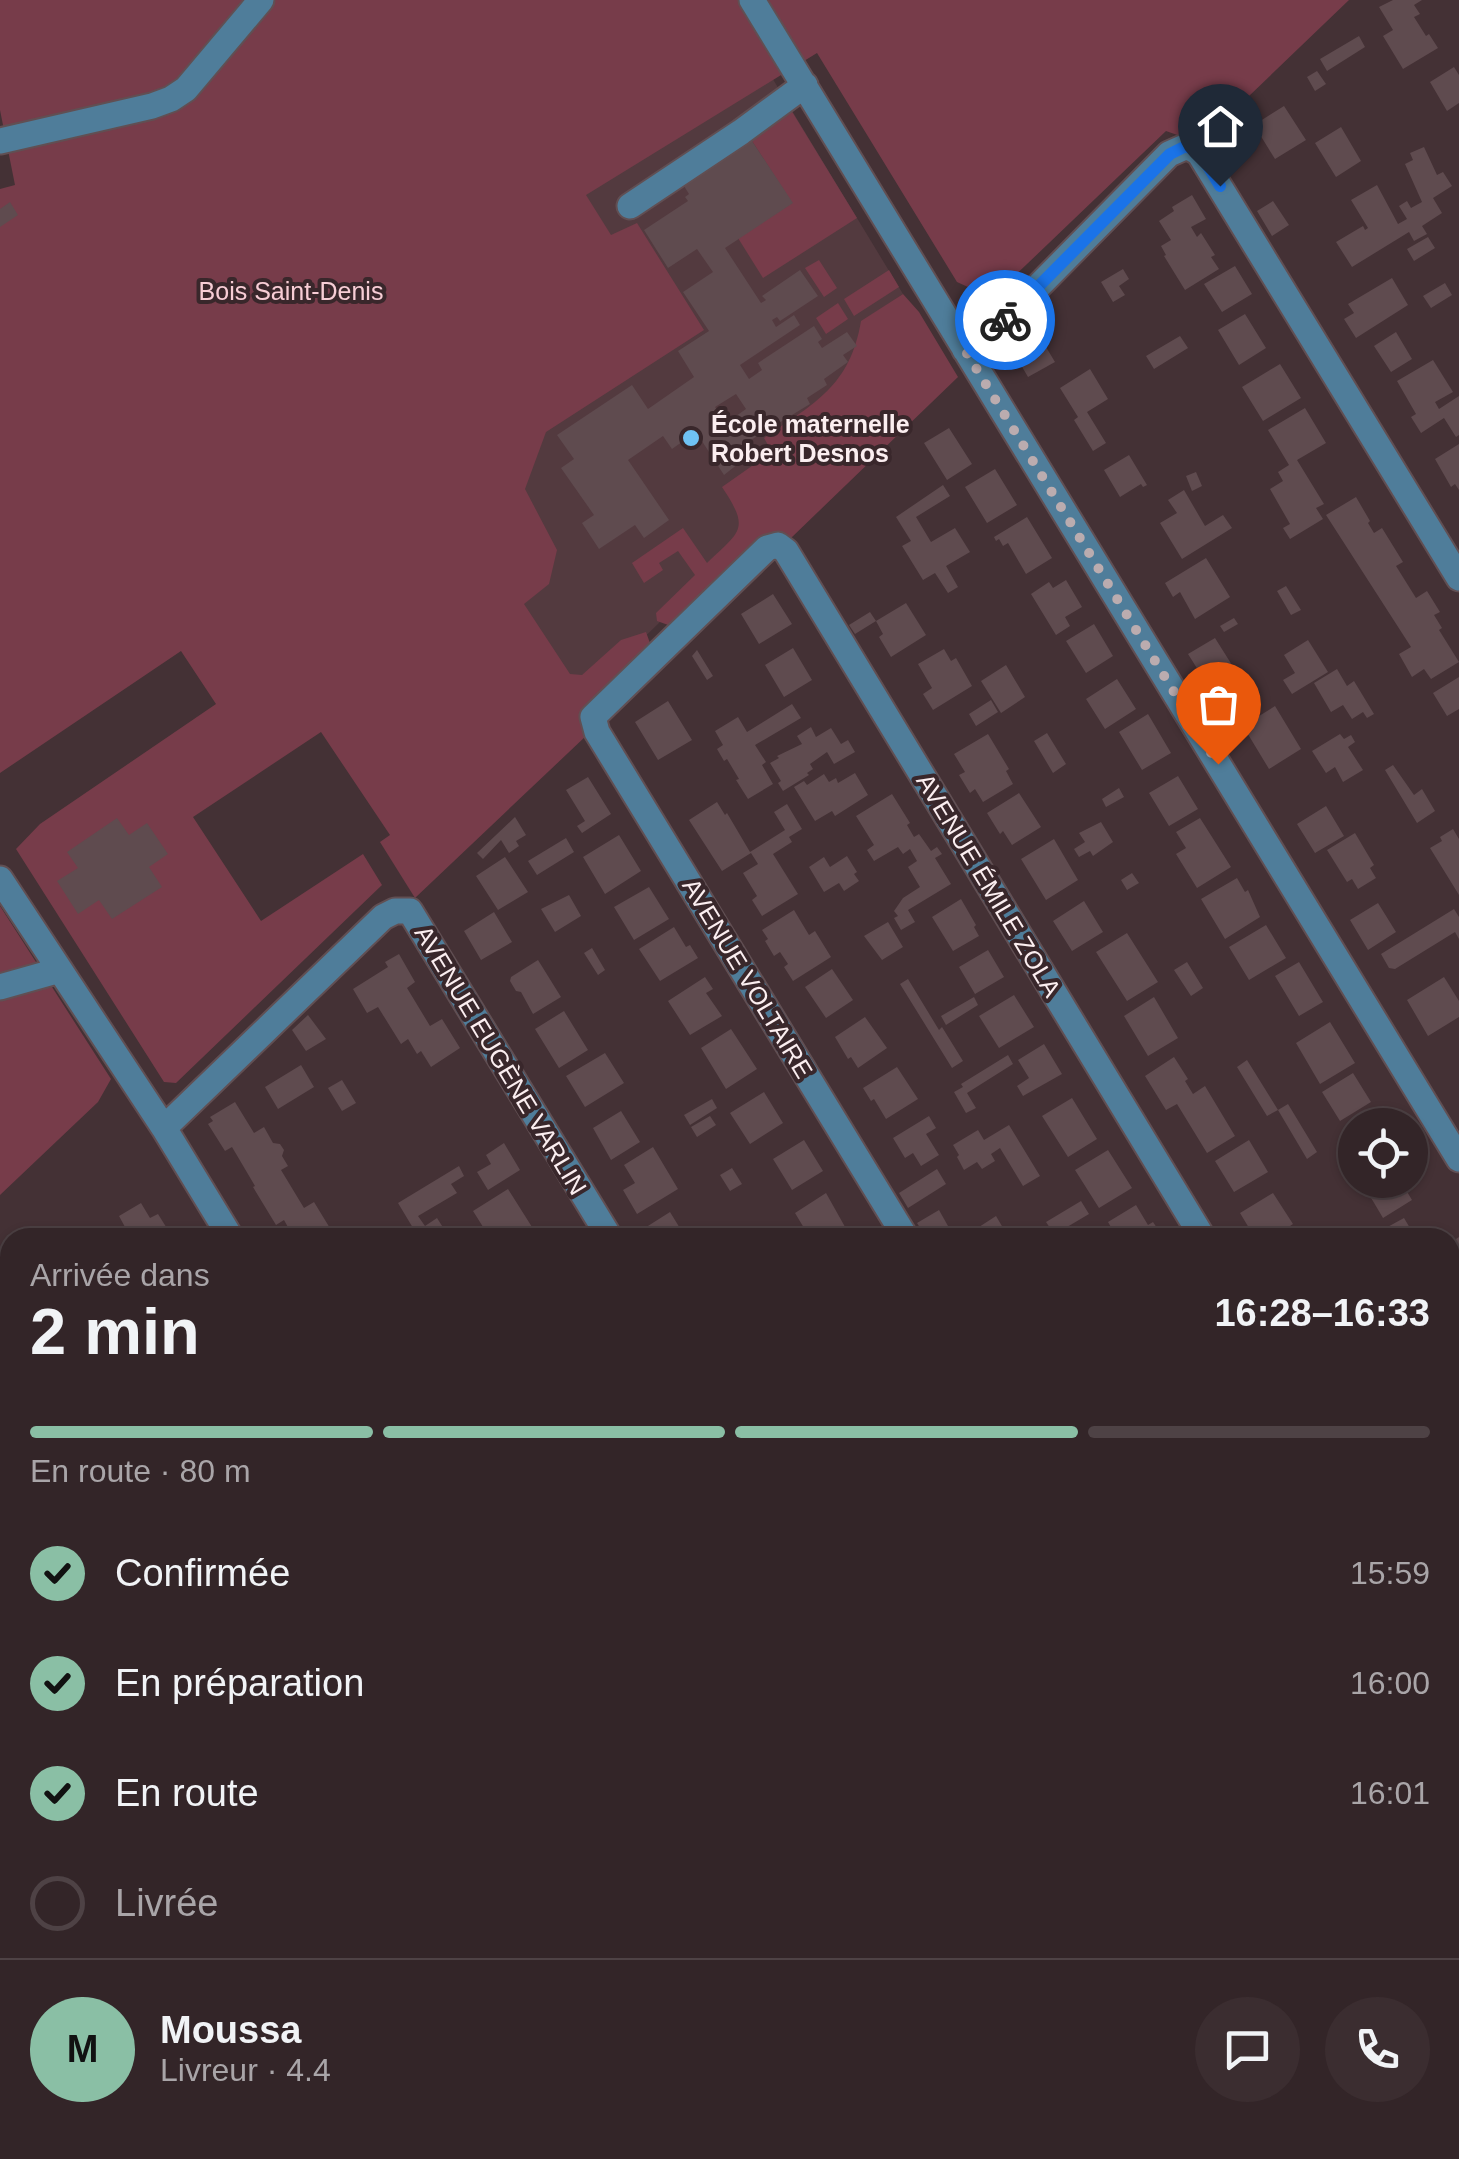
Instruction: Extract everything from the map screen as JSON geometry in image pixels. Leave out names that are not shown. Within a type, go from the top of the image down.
[{"type":"street","points":[[0,141],[171,99],[186,88],[260,0]]},
{"type":"street","points":[[752,0],[1459,1160]]},
{"type":"street","points":[[630,206],[805,86]]},
{"type":"street","points":[[965,350],[1006,320],[1170,154],[1186,146],[1200,153],[1459,578]]},
{"type":"street","name":"AVENUE ÉMILE ZOLA","points":[[593,717],[659,635],[768,548],[778,545],[786,551],[1198,1228]]},
{"type":"street","name":"AVENUE VOLTAIRE","points":[[593,717],[597,732],[900,1228]]},
{"type":"street","points":[[0,880],[164,1128],[225,1228]]},
{"type":"street","name":"AVENUE EUGÈNE VARLIN","points":[[164,1128],[383,917],[395,911],[410,911],[604,1228]]},
{"type":"street","points":[[0,987],[60,970]]},
{"type":"shaded area","name":"École maternelle Robert Desnos","points":[[771,76],[903,294],[867,318],[909,379],[579,701],[446,497],[571,200]]},
{"type":"green space","name":"Bois Saint-Denis","points":[[0,0],[1349,0],[1200,143],[1166,131],[1002,288],[981,293],[957,282],[817,53],[586,195],[611,235],[637,223],[704,330],[546,432],[525,489],[557,550],[549,584],[524,604],[570,674],[582,675],[621,640],[646,632],[651,646],[586,709],[581,726],[587,735],[415,898],[380,842],[390,835],[321,732],[193,817],[261,921],[363,854],[382,885],[176,1083],[164,1082],[16,849],[40,824],[216,704],[181,651],[0,773],[0,189],[15,185],[0,110]]},
{"type":"green space","points":[[791,110],[857,218],[763,278],[738,238],[792,203],[752,141]]},
{"type":"green space","points":[[819,260],[837,288],[824,297],[805,268]]},
{"type":"green space","points":[[889,270],[899,287],[854,316],[844,299]]},
{"type":"green space","points":[[903,294],[919,312],[958,377],[791,538],[777,533],[765,535],[671,626],[657,621],[656,613],[695,575],[678,551],[659,563],[663,570],[644,583],[632,563],[683,528],[707,563],[727,544],[739,522],[722,487],[772,452],[764,438],[828,391],[848,362],[861,321]]},
{"type":"green space","points":[[838,303],[848,319],[826,334],[816,318]]},
{"type":"green space","points":[[0,906],[111,1079],[98,1102],[0,1195]]},
{"type":"building","points":[[1393,0],[1422,0],[1414,5],[1420,14],[1414,17],[1438,48],[1403,69],[1383,36],[1393,30],[1379,7]]},
{"type":"building","points":[[1359,36],[1365,47],[1327,71],[1320,59]]},
{"type":"building","points":[[1454,67],[1459,75],[1459,103],[1447,111],[1430,82]]},
{"type":"building","points":[[1317,71],[1326,84],[1315,91],[1307,77]]},
{"type":"building","points":[[1284,106],[1306,140],[1275,159],[1254,125]]},
{"type":"building","points":[[1341,127],[1361,161],[1336,177],[1315,143]]},
{"type":"building","points":[[752,141],[793,203],[725,248],[761,303],[766,300],[762,296],[800,270],[818,296],[780,321],[777,317],[772,320],[776,327],[794,315],[800,325],[740,365],[749,379],[762,370],[758,363],[814,326],[822,339],[818,342],[822,348],[847,332],[857,346],[843,355],[848,362],[824,379],[827,385],[807,398],[810,404],[741,446],[748,456],[724,475],[696,432],[672,449],[663,436],[628,460],[669,520],[644,538],[635,525],[599,549],[582,523],[594,515],[561,468],[574,459],[557,435],[632,385],[648,409],[694,377],[678,351],[709,331],[683,292],[713,272],[697,249],[668,268],[644,230],[688,201],[684,186]],"holes":[[[736,394],[746,409],[726,423],[715,407]]]},
{"type":"building","points":[[1424,147],[1437,175],[1443,172],[1452,186],[1433,198],[1442,213],[1422,226],[1427,234],[1414,241],[1409,232],[1352,267],[1336,242],[1363,226],[1368,228],[1351,200],[1377,185],[1398,224],[1407,219],[1399,206],[1407,201],[1411,208],[1422,202],[1405,164],[1413,160],[1410,153]]},
{"type":"building","points":[[1192,195],[1206,219],[1191,227],[1197,237],[1201,233],[1219,269],[1185,290],[1164,256],[1161,246],[1171,240],[1159,221]]},
{"type":"building","points":[[1273,201],[1289,225],[1272,236],[1257,211]]},
{"type":"building","points":[[10,202],[18,215],[0,227],[0,209]]},
{"type":"building","points":[[1428,237],[1435,248],[1414,261],[1407,249]]},
{"type":"building","points":[[1235,266],[1252,294],[1222,312],[1204,284]]},
{"type":"building","points":[[1123,269],[1129,279],[1119,286],[1125,295],[1113,302],[1101,282]]},
{"type":"building","points":[[1392,278],[1408,305],[1356,338],[1344,319],[1354,313],[1348,304]]},
{"type":"building","points":[[1445,283],[1452,295],[1431,308],[1423,296]]},
{"type":"building","points":[[1245,314],[1266,348],[1239,365],[1218,330]]},
{"type":"building","points":[[1037,332],[1055,362],[1028,377],[1011,348]]},
{"type":"building","points":[[1396,332],[1412,359],[1391,372],[1374,346]]},
{"type":"building","points":[[1180,336],[1188,348],[1154,369],[1146,356]]},
{"type":"building","points":[[1433,360],[1453,392],[1435,402],[1439,409],[1459,396],[1456,437],[1444,418],[1421,433],[1411,417],[1416,414],[1397,381]]},
{"type":"building","points":[[1280,364],[1301,398],[1263,421],[1242,387]]},
{"type":"building","points":[[1090,369],[1108,399],[1087,412],[1106,443],[1093,451],[1060,388]]},
{"type":"building","points":[[1305,408],[1326,443],[1297,460],[1324,504],[1316,508],[1323,519],[1290,539],[1283,528],[1290,524],[1270,489],[1283,481],[1278,472],[1289,465],[1268,430]]},
{"type":"building","points":[[949,428],[972,464],[947,480],[924,443]]},
{"type":"building","points":[[1459,444],[1459,490],[1455,484],[1451,487],[1435,459]]},
{"type":"building","points":[[1129,455],[1147,485],[1141,484],[1120,497],[1104,470]]},
{"type":"building","points":[[995,469],[1017,505],[987,523],[965,487]]},
{"type":"building","points":[[1196,472],[1202,486],[1192,491],[1186,476]]},
{"type":"building","points":[[943,485],[950,496],[916,517],[931,542],[955,528],[970,552],[946,566],[958,587],[948,593],[935,573],[923,580],[902,546],[911,541],[896,517]]},
{"type":"building","points":[[1184,490],[1205,526],[1223,515],[1232,528],[1182,559],[1160,523],[1177,513],[1168,500]]},
{"type":"building","points":[[1356,497],[1374,533],[1382,528],[1403,562],[1396,566],[1416,598],[1427,591],[1440,612],[1434,615],[1442,628],[1439,630],[1459,662],[1431,679],[1424,669],[1412,677],[1399,654],[1411,647],[1326,515]]},
{"type":"building","points":[[1027,517],[1052,558],[1026,574],[1008,543],[1003,546],[994,537]]},
{"type":"building","points":[[1206,558],[1230,597],[1195,619],[1180,592],[1173,597],[1165,583]]},
{"type":"building","points":[[1066,580],[1082,607],[1065,617],[1070,626],[1056,635],[1031,594],[1049,582],[1053,588]]},
{"type":"building","points":[[1286,586],[1301,610],[1291,615],[1277,591]]},
{"type":"building","points":[[773,594],[792,624],[759,644],[741,614]]},
{"type":"building","points":[[906,603],[926,635],[891,657],[879,637],[883,634],[876,621]]},
{"type":"building","points":[[870,612],[876,621],[855,634],[849,625]]},
{"type":"building","points":[[1234,618],[1238,624],[1224,632],[1220,626]]},
{"type":"building","points":[[1094,624],[1113,656],[1086,673],[1066,641]]},
{"type":"building","points":[[1215,638],[1232,665],[1205,681],[1188,654]]},
{"type":"building","points":[[1308,640],[1328,672],[1292,694],[1283,680],[1295,673],[1284,655]]},
{"type":"building","points":[[793,648],[812,680],[784,697],[765,665]]},
{"type":"building","points":[[944,649],[951,661],[956,658],[972,686],[933,710],[923,694],[932,688],[918,664]]},
{"type":"building","points":[[697,650],[713,676],[707,680],[692,656]]},
{"type":"building","points":[[1006,665],[1025,697],[1001,713],[981,681]]},
{"type":"building","points":[[1337,669],[1347,686],[1354,681],[1374,714],[1367,718],[1363,712],[1352,719],[1343,705],[1331,712],[1314,683]]},
{"type":"building","points":[[1459,677],[1459,709],[1447,716],[1433,693]]},
{"type":"building","points":[[1117,679],[1136,709],[1105,729],[1086,699]]},
{"type":"building","points":[[1220,684],[1230,700],[1225,702],[1228,706],[1210,716],[1198,697]]},
{"type":"building","points":[[991,700],[998,712],[976,726],[969,714]]},
{"type":"building","points":[[668,701],[692,740],[658,760],[635,722]]},
{"type":"building","points":[[792,704],[801,718],[755,745],[773,784],[748,799],[727,759],[724,761],[717,749],[723,745],[715,731],[738,717],[747,732]]},
{"type":"building","points":[[1275,706],[1301,749],[1269,769],[1243,726]]},
{"type":"building","points":[[1148,714],[1171,753],[1142,770],[1119,732]]},
{"type":"building","points":[[811,727],[816,737],[831,728],[841,744],[848,740],[855,752],[834,764],[827,752],[810,764],[813,769],[809,775],[783,791],[770,763],[802,744],[797,736]]},
{"type":"building","points":[[1047,733],[1066,764],[1053,773],[1034,741]]},
{"type":"building","points":[[988,734],[1009,769],[1006,771],[1013,784],[983,802],[975,789],[970,793],[959,775],[965,772],[954,754]]},
{"type":"building","points":[[1340,734],[1344,739],[1351,735],[1355,742],[1348,747],[1363,770],[1343,782],[1335,767],[1326,773],[1312,751]]},
{"type":"building","points":[[1393,765],[1414,795],[1422,789],[1435,811],[1417,823],[1385,770]]},
{"type":"building","points":[[855,773],[868,795],[835,816],[832,811],[815,821],[794,787],[804,781],[807,785],[824,774],[829,782],[836,778],[838,783]]},
{"type":"building","points":[[1178,776],[1198,809],[1169,826],[1149,793]]},
{"type":"building","points":[[588,777],[611,814],[582,833],[577,826],[585,821],[566,790]]},
{"type":"building","points":[[1119,788],[1124,797],[1106,807],[1102,799]]},
{"type":"building","points":[[1019,793],[1041,827],[1012,845],[987,813]]},
{"type":"building","points":[[892,794],[914,837],[919,834],[931,851],[937,847],[942,854],[935,858],[951,884],[908,910],[915,922],[901,930],[894,911],[903,898],[920,887],[908,867],[917,861],[910,849],[903,854],[898,847],[874,861],[867,850],[874,845],[856,816]]},
{"type":"building","points":[[717,802],[750,852],[785,830],[774,812],[787,804],[802,829],[789,837],[792,842],[773,854],[798,894],[762,916],[752,900],[757,896],[743,873],[758,864],[751,853],[722,871],[689,820]]},
{"type":"building","points":[[1326,806],[1344,836],[1315,853],[1297,824]]},
{"type":"building","points":[[515,817],[526,835],[516,841],[519,846],[509,853],[501,840],[483,859],[477,853]]},
{"type":"building","points":[[117,818],[129,835],[147,823],[168,854],[149,867],[162,887],[112,919],[99,900],[78,914],[57,881],[78,868],[67,852]]},
{"type":"building","points":[[1200,818],[1231,867],[1197,888],[1176,854],[1186,848],[1176,832]]},
{"type":"building","points":[[1101,822],[1113,842],[1093,856],[1090,851],[1079,857],[1074,849],[1085,842],[1079,833]]},
{"type":"building","points":[[1453,829],[1459,839],[1459,895],[1430,848]]},
{"type":"building","points":[[1355,833],[1374,865],[1370,868],[1376,878],[1358,889],[1352,879],[1347,882],[1327,850]]},
{"type":"building","points":[[619,835],[641,871],[605,894],[583,857]]},
{"type":"building","points":[[566,838],[574,852],[537,875],[528,861]]},
{"type":"building","points":[[1054,839],[1078,880],[1046,900],[1021,859]]},
{"type":"building","points":[[847,856],[859,881],[844,891],[839,883],[824,892],[809,867],[824,857],[830,867]]},
{"type":"building","points":[[505,857],[528,892],[498,910],[476,876]]},
{"type":"building","points":[[1132,873],[1139,883],[1127,890],[1121,880]]},
{"type":"building","points":[[1237,878],[1245,892],[1248,890],[1260,917],[1225,939],[1201,899]]},
{"type":"building","points":[[649,887],[669,919],[634,940],[614,907]]},
{"type":"building","points":[[569,895],[581,916],[555,932],[541,909]]},
{"type":"building","points":[[961,899],[979,936],[953,951],[932,917]]},
{"type":"building","points":[[1084,901],[1103,932],[1072,951],[1053,921]]},
{"type":"building","points":[[1378,903],[1396,932],[1368,950],[1350,920]]},
{"type":"building","points":[[1454,909],[1459,917],[1459,939],[1455,932],[1395,969],[1389,968],[1381,954]]},
{"type":"building","points":[[794,910],[809,935],[815,931],[831,957],[793,981],[784,967],[788,964],[780,952],[774,956],[762,930]]},
{"type":"building","points":[[494,912],[512,942],[481,960],[464,931]]},
{"type":"building","points":[[888,922],[903,947],[882,960],[864,936]]},
{"type":"building","points":[[1266,925],[1286,958],[1249,980],[1229,947]]},
{"type":"building","points":[[674,927],[698,958],[660,981],[639,949]]},
{"type":"building","points":[[1127,933],[1158,982],[1127,1001],[1096,952]]},
{"type":"building","points":[[592,948],[605,970],[598,975],[584,953]]},
{"type":"building","points":[[988,950],[1004,977],[975,994],[959,967]]},
{"type":"building","points":[[399,954],[415,982],[407,988],[430,1026],[442,1019],[460,1048],[431,1067],[408,1039],[401,1044],[378,1007],[367,1013],[353,989],[388,967],[385,962]]},
{"type":"building","points":[[538,960],[561,997],[533,1014],[510,981]]},
{"type":"building","points":[[1187,962],[1203,988],[1191,996],[1174,970]]},
{"type":"building","points":[[1299,962],[1323,1002],[1299,1016],[1275,976]]},
{"type":"building","points":[[832,969],[853,1000],[826,1018],[805,987]]},
{"type":"building","points":[[705,977],[713,989],[706,993],[722,1016],[690,1035],[668,1001]]},
{"type":"building","points":[[1444,977],[1459,1001],[1459,1017],[1428,1036],[1407,1000]]},
{"type":"building","points":[[908,979],[963,1061],[952,1068],[900,984]]},
{"type":"building","points":[[1014,995],[1034,1027],[999,1048],[979,1016]]},
{"type":"building","points":[[974,997],[978,1005],[946,1025],[941,1016]]},
{"type":"building","points":[[1154,997],[1178,1038],[1148,1056],[1124,1016]]},
{"type":"building","points":[[564,1011],[588,1050],[559,1068],[535,1029]]},
{"type":"building","points":[[308,1015],[326,1039],[306,1051],[292,1030]]},
{"type":"building","points":[[865,1017],[887,1048],[858,1068],[835,1037]]},
{"type":"building","points":[[1330,1022],[1355,1063],[1320,1084],[1296,1043]]},
{"type":"building","points":[[731,1029],[757,1069],[726,1089],[701,1048]]},
{"type":"building","points":[[1044,1044],[1062,1074],[1023,1096],[1017,1086],[1029,1078],[1018,1060]]},
{"type":"building","points":[[605,1053],[624,1083],[585,1107],[566,1076]]},
{"type":"building","points":[[1008,1055],[1013,1064],[967,1093],[976,1108],[966,1113],[954,1092]]},
{"type":"building","points":[[1174,1057],[1193,1094],[1205,1086],[1235,1136],[1207,1153],[1177,1104],[1166,1110],[1145,1076]]},
{"type":"building","points":[[1247,1060],[1278,1110],[1267,1116],[1237,1067]]},
{"type":"building","points":[[301,1065],[314,1087],[278,1109],[265,1087]]},
{"type":"building","points":[[897,1067],[918,1099],[886,1119],[863,1088]]},
{"type":"building","points":[[1353,1073],[1371,1102],[1361,1108],[1338,1108],[1338,1118],[1322,1092]]},
{"type":"building","points":[[342,1080],[356,1103],[342,1111],[328,1088]]},
{"type":"building","points":[[764,1092],[783,1123],[750,1144],[730,1113]]},
{"type":"building","points":[[1072,1098],[1097,1139],[1068,1157],[1042,1116]]},
{"type":"building","points":[[712,1099],[717,1108],[690,1125],[684,1115]]},
{"type":"building","points":[[235,1102],[254,1133],[264,1127],[273,1143],[284,1150],[282,1156],[288,1166],[281,1170],[304,1208],[314,1202],[330,1228],[288,1228],[284,1220],[276,1225],[232,1147],[225,1151],[208,1124],[213,1121],[210,1117]]},
{"type":"building","points":[[1288,1104],[1317,1152],[1307,1159],[1278,1110]]},
{"type":"building","points":[[621,1111],[640,1142],[611,1160],[593,1128]]},
{"type":"building","points":[[710,1116],[716,1125],[697,1137],[691,1127]]},
{"type":"building","points":[[929,1116],[936,1128],[926,1134],[939,1155],[921,1166],[913,1153],[905,1158],[893,1138]]},
{"type":"building","points":[[1009,1125],[1040,1176],[1023,1186],[1000,1148],[991,1154],[995,1161],[982,1169],[977,1162],[964,1170],[953,1145],[978,1130],[984,1140]]},
{"type":"building","points":[[804,1140],[823,1171],[792,1190],[773,1159]]},
{"type":"building","points":[[1249,1140],[1268,1172],[1234,1192],[1215,1161]]},
{"type":"building","points":[[504,1143],[520,1170],[488,1190],[477,1172],[491,1164],[486,1155]]},
{"type":"building","points":[[653,1147],[678,1189],[637,1214],[623,1190],[635,1183],[624,1165]]},
{"type":"building","points":[[1108,1150],[1132,1188],[1099,1208],[1075,1170]]},
{"type":"building","points":[[459,1166],[464,1176],[451,1184],[457,1193],[418,1216],[425,1226],[437,1218],[443,1228],[413,1228],[398,1203]]},
{"type":"building","points":[[732,1168],[742,1184],[730,1191],[720,1175]]},
{"type":"building","points":[[937,1169],[946,1184],[908,1208],[899,1193]]},
{"type":"building","points":[[508,1189],[532,1227],[484,1228],[473,1211]]},
{"type":"building","points":[[826,1193],[846,1228],[804,1228],[795,1213]]},
{"type":"building","points":[[1273,1193],[1293,1224],[1287,1228],[1249,1228],[1240,1213]]},
{"type":"building","points":[[1371,1198],[1411,1198],[1412,1200],[1383,1218]]},
{"type":"building","points":[[1081,1201],[1089,1214],[1065,1228],[1050,1228],[1046,1222]]},
{"type":"building","points":[[141,1203],[150,1218],[158,1214],[167,1228],[126,1228],[119,1216]]},
{"type":"building","points":[[1136,1205],[1148,1225],[1153,1222],[1157,1228],[1111,1228],[1108,1222]]},
{"type":"building","points":[[939,1210],[948,1226],[920,1228],[917,1223]]},
{"type":"building","points":[[670,1212],[680,1228],[645,1228]]},
{"type":"building","points":[[996,1216],[1003,1228],[977,1228]]},
{"type":"building","points":[[1404,1218],[1410,1228],[1386,1228]]},
{"type":"way so far","points":[[1005,320],[965,350],[1218,764]]},
{"type":"place","name":"École maternelle Robert Desnos","points":[[691,438]]},
{"type":"route","points":[[1005,320],[1170,154],[1186,146],[1200,153],[1220,186]]}]
